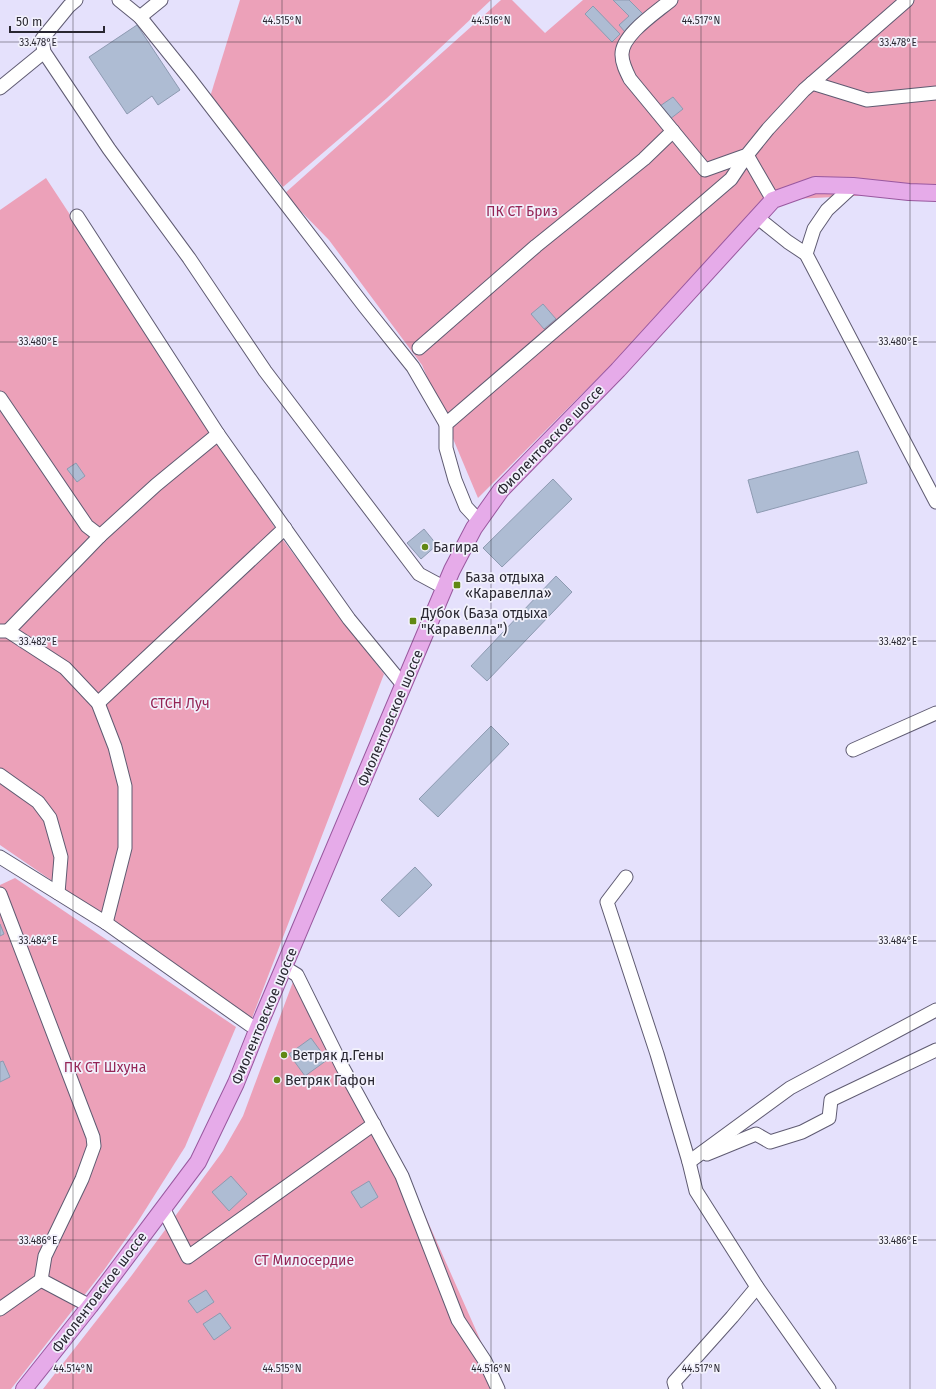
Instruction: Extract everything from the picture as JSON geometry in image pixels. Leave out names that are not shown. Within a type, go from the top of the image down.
[{"type":"main road","points":[[773,200],[815,185],[853,186],[909,192],[936,193]]},
{"type":"main road","name":"Фиолентовское шоссе","points":[[24,1389],[90,1306],[198,1162],[236,1083],[452,570],[479,521],[501,490],[618,370],[773,200]]},
{"type":"street","points":[[76,0],[69,6],[42,39],[44,52],[109,149],[189,258],[265,371],[419,574],[445,588]]},
{"type":"street","points":[[119,0],[140,17],[189,78],[360,301],[413,367],[446,424],[446,448],[455,480],[466,507],[479,521]]},
{"type":"street","points":[[140,17],[161,0]]},
{"type":"street","points":[[671,0],[634,31],[626,40],[622,53],[622,61],[630,79],[705,170],[747,155]]},
{"type":"street","points":[[446,424],[731,179],[747,155],[768,129],[812,83],[907,0]]},
{"type":"street","points":[[0,88],[44,52]]},
{"type":"street","points":[[812,83],[866,100],[936,93]]},
{"type":"street","points":[[419,348],[536,246],[644,159],[673,131]]},
{"type":"street","points":[[747,155],[773,200]]},
{"type":"street","points":[[806,254],[814,229],[827,210],[853,186]]},
{"type":"street","points":[[77,216],[218,434],[349,619],[404,686]]},
{"type":"street","points":[[758,218],[806,254],[936,502]]},
{"type":"street","points":[[0,398],[86,526],[100,536]]},
{"type":"street","points":[[106,922],[125,848],[125,786],[115,748],[98,703],[65,668],[4,631],[100,536],[156,484],[218,434]]},
{"type":"street","points":[[98,703],[284,528]]},
{"type":"street","points":[[853,750],[936,713]]},
{"type":"street","points":[[0,775],[38,802],[50,818],[61,857],[58,893]]},
{"type":"street","points":[[0,857],[106,922],[244,1020],[258,1028]]},
{"type":"street","points":[[626,877],[607,902],[657,1054],[689,1162],[696,1191],[757,1287],[830,1389]]},
{"type":"street","points":[[0,894],[93,1136],[94,1146],[82,1180],[45,1256],[41,1280],[0,1309]]},
{"type":"street","points":[[284,967],[297,975],[343,1068],[402,1176],[458,1320],[485,1361],[498,1389]]},
{"type":"street","points":[[689,1162],[790,1088],[936,1010]]},
{"type":"street","points":[[689,1162],[756,1134],[770,1142],[802,1132],[829,1118],[831,1100],[936,1050]]},
{"type":"street","points":[[163,1208],[188,1258],[374,1124]]},
{"type":"street","points":[[41,1280],[90,1306]]},
{"type":"street","points":[[676,1389],[674,1382],[757,1287]]},
{"type":"green space","points":[[240,0],[491,0],[387,98],[283,187],[210,97]]},
{"type":"green space","name":"ПК СТ Бриз","points":[[501,0],[512,0],[545,33],[583,0],[936,0],[936,192],[773,200],[758,218],[478,498],[422,365],[329,240],[284,194]]},
{"type":"green space","name":"СТСН Луч","points":[[46,178],[283,540],[384,674],[252,1018],[0,845],[0,210]]},
{"type":"green space","name":"ПК СТ Шхуна","points":[[15,878],[236,1027],[185,1147],[137,1223],[104,1270],[11,1389],[0,1389],[0,885]]},
{"type":"green space","name":"СТ Милосердие","points":[[297,971],[409,1179],[502,1389],[43,1389],[132,1275],[223,1151],[243,1116]]},
{"type":"building","points":[[613,0],[629,0],[643,14],[625,32],[619,25],[629,16]]},
{"type":"building","points":[[593,6],[620,34],[612,42],[585,14]]},
{"type":"building","points":[[137,25],[180,90],[158,105],[152,96],[127,114],[89,57]]},
{"type":"building","points":[[673,97],[683,109],[670,119],[660,106]]},
{"type":"building","points":[[543,304],[556,319],[544,329],[531,314]]},
{"type":"building","points":[[858,451],[867,483],[757,513],[748,480]]},
{"type":"building","points":[[76,463],[85,476],[77,482],[67,469]]},
{"type":"building","points":[[553,479],[572,499],[502,567],[483,548]]},
{"type":"building","points":[[424,529],[437,545],[421,559],[407,543]]},
{"type":"building","points":[[556,576],[572,592],[487,681],[471,666]]},
{"type":"building","points":[[491,726],[509,744],[438,817],[419,799]]},
{"type":"building","points":[[415,867],[432,885],[399,917],[381,900]]},
{"type":"building","points":[[0,924],[4,934],[0,936]]},
{"type":"building","points":[[311,1038],[327,1060],[305,1076],[289,1054]]},
{"type":"building","points":[[3,1061],[10,1077],[0,1082],[0,1062]]},
{"type":"building","points":[[231,1176],[247,1194],[229,1211],[212,1192]]},
{"type":"building","points":[[369,1181],[378,1197],[361,1208],[351,1192]]},
{"type":"building","points":[[206,1290],[214,1302],[197,1313],[188,1301]]},
{"type":"building","points":[[220,1313],[231,1328],[214,1340],[203,1324]]},
{"type":"place","name":"Багира","points":[[425,547]]},
{"type":"place","name":"База отдыха «Каравелла»","points":[[457,585]]},
{"type":"place","name":"Дубок (База отдыха \"Каравелла\")","points":[[413,621]]},
{"type":"place","name":"Ветряк д.Гены","points":[[284,1055]]},
{"type":"place","name":"Ветряк Гафон","points":[[277,1080]]}]
